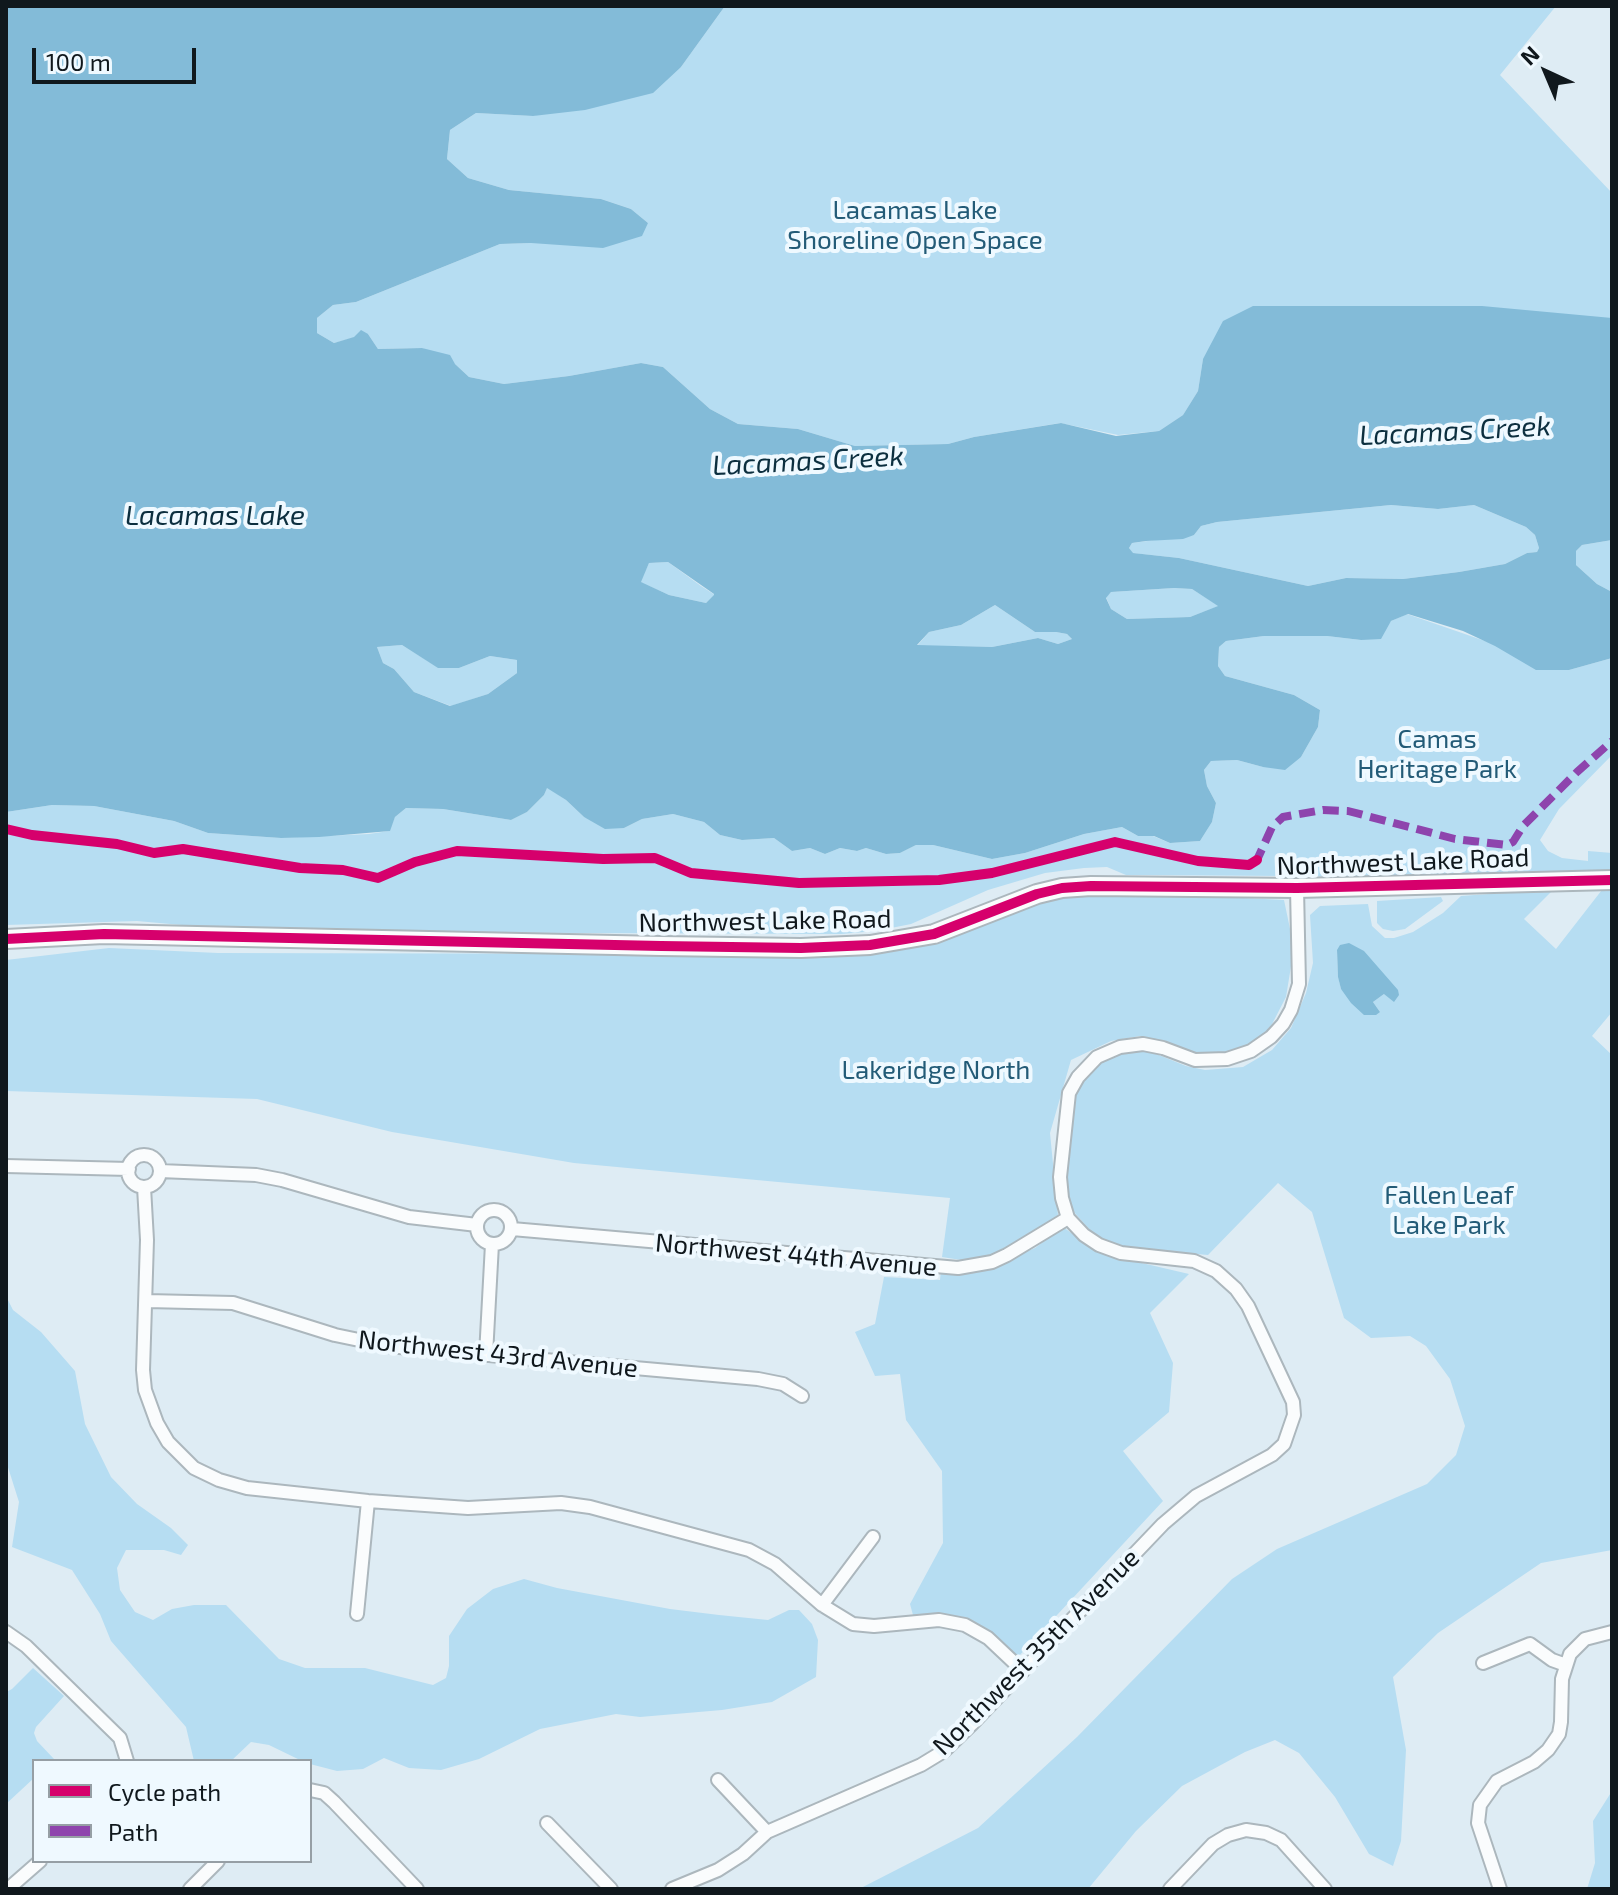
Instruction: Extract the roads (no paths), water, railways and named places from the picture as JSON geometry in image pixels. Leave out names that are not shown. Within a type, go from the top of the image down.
[{"type":"main road","name":"Northwest Lake Road","points":[[6,939],[104,934],[801,948],[870,945],[934,934],[1037,894],[1062,888],[1297,888],[1612,880]]},
{"type":"street","points":[[1068,1218],[1062,1198],[1060,1170],[1067,1103],[1078,1077],[1097,1057],[1124,1046],[1154,1046],[1195,1060],[1215,1061],[1251,1051],[1271,1037],[1291,1010],[1299,984],[1297,888]]},
{"type":"street","name":"Northwest 44th Avenue","points":[[6,1166],[129,1169],[134,1159],[145,1155],[156,1160],[160,1171],[256,1175],[409,1217],[477,1225],[485,1213],[498,1210],[509,1217],[512,1229],[958,1268],[992,1262],[1068,1218]]},
{"type":"street","points":[[129,1169],[133,1183],[144,1187],[155,1182],[160,1171]]},
{"type":"street","points":[[144,1187],[147,1240],[143,1358],[145,1390],[168,1442],[194,1468],[219,1480],[247,1488],[368,1501],[468,1508],[561,1503],[590,1507],[749,1550],[775,1564],[845,1621],[861,1626],[939,1620],[965,1625],[988,1638],[1023,1671]]},
{"type":"street","name":"Northwest 35th Avenue","points":[[672,1889],[718,1870],[743,1854],[767,1832],[933,1758],[964,1733],[1163,1524],[1196,1496],[1272,1455],[1284,1444],[1294,1415],[1289,1391],[1248,1306],[1230,1281],[1194,1261],[1121,1253],[1099,1245],[1068,1218]]},
{"type":"street","points":[[477,1225],[480,1237],[492,1244],[504,1241],[512,1229]]},
{"type":"street","points":[[486,1355],[492,1244]]},
{"type":"street","name":"Northwest 43rd Avenue","points":[[147,1301],[233,1303],[370,1343],[758,1379],[783,1384],[802,1396]]},
{"type":"street","points":[[357,1614],[368,1501]]},
{"type":"street","points":[[822,1605],[873,1537]]},
{"type":"street","points":[[6,1632],[26,1646],[120,1738],[127,1759]]},
{"type":"street","points":[[1500,1889],[1478,1823],[1480,1805],[1497,1781],[1534,1762],[1554,1742],[1561,1722],[1562,1679],[1566,1665],[1580,1642],[1612,1632]]},
{"type":"street","points":[[1483,1663],[1530,1644],[1552,1660],[1566,1665]]},
{"type":"street","points":[[718,1780],[767,1832]]},
{"type":"street","points":[[312,1790],[324,1793],[334,1802],[417,1889]]},
{"type":"street","points":[[547,1823],[611,1889]]},
{"type":"street","points":[[1170,1889],[1213,1844],[1228,1835],[1246,1830],[1266,1833],[1281,1840],[1325,1889]]},
{"type":"street","points":[[8,1889],[38,1863]]},
{"type":"street","points":[[190,1889],[216,1863]]},
{"type":"water","name":"Lacamas Lake","points":[[6,6],[725,6],[681,67],[653,93],[585,110],[533,116],[476,113],[450,130],[447,159],[468,178],[509,190],[601,199],[631,209],[648,223],[642,236],[603,248],[500,244],[356,302],[333,305],[317,318],[317,333],[334,343],[354,337],[361,330],[368,334],[378,349],[422,348],[450,355],[469,377],[504,384],[641,363],[663,367],[710,409],[738,424],[798,429],[855,446],[948,444],[1061,423],[1116,436],[1159,431],[1183,415],[1198,391],[1203,359],[1223,321],[1253,306],[1482,306],[1612,318],[1612,540],[1582,545],[1576,551],[1576,565],[1597,584],[1612,592],[1612,658],[1569,670],[1536,670],[1463,631],[1408,614],[1391,621],[1381,639],[1264,636],[1226,641],[1219,647],[1218,666],[1225,676],[1294,695],[1320,710],[1318,727],[1301,757],[1285,770],[1237,760],[1211,761],[1204,770],[1207,786],[1216,803],[1212,822],[1200,841],[1170,843],[1154,836],[1138,836],[1122,827],[992,859],[933,845],[916,845],[900,853],[840,848],[825,854],[810,848],[792,851],[774,838],[742,840],[720,835],[704,822],[673,814],[642,819],[624,828],[605,829],[547,788],[527,812],[511,820],[443,809],[406,808],[395,817],[390,831],[319,837],[208,833],[174,821],[94,806],[52,805],[6,812]],"holes":[[[1391,505],[1438,509],[1474,505],[1526,527],[1535,535],[1539,548],[1537,552],[1527,553],[1505,564],[1459,572],[1403,579],[1346,578],[1308,586],[1179,558],[1133,553],[1129,548],[1132,543],[1183,539],[1194,535],[1201,526]],[[668,562],[714,595],[706,603],[669,595],[641,582],[649,563]],[[1192,589],[1218,606],[1190,617],[1127,619],[1111,609],[1106,598],[1111,592]],[[995,605],[1035,632],[1067,634],[1072,639],[1058,644],[1038,638],[992,647],[917,645],[929,632],[961,625]],[[402,645],[438,668],[459,668],[490,656],[517,660],[517,673],[488,694],[450,706],[414,692],[394,669],[383,663],[377,647]]]},
{"type":"water","points":[[1349,943],[1364,951],[1398,990],[1399,995],[1394,1002],[1384,994],[1373,1002],[1380,1012],[1376,1015],[1364,1015],[1341,989],[1337,950],[1340,945]]},
{"type":"park label","name":"Lacamas Lake Shoreline Open Space","points":[[915,225]]},
{"type":"park label","name":"Camas Heritage Park","points":[[1437,754]]},
{"type":"park label","name":"Lakeridge North","points":[[936,1070]]},
{"type":"park label","name":"Fallen Leaf Lake Park","points":[[1449,1210]]},
{"type":"water label","name":"Lacamas Creek","points":[[1455,431]]},
{"type":"water label","name":"Lacamas Creek","points":[[808,461]]}]
